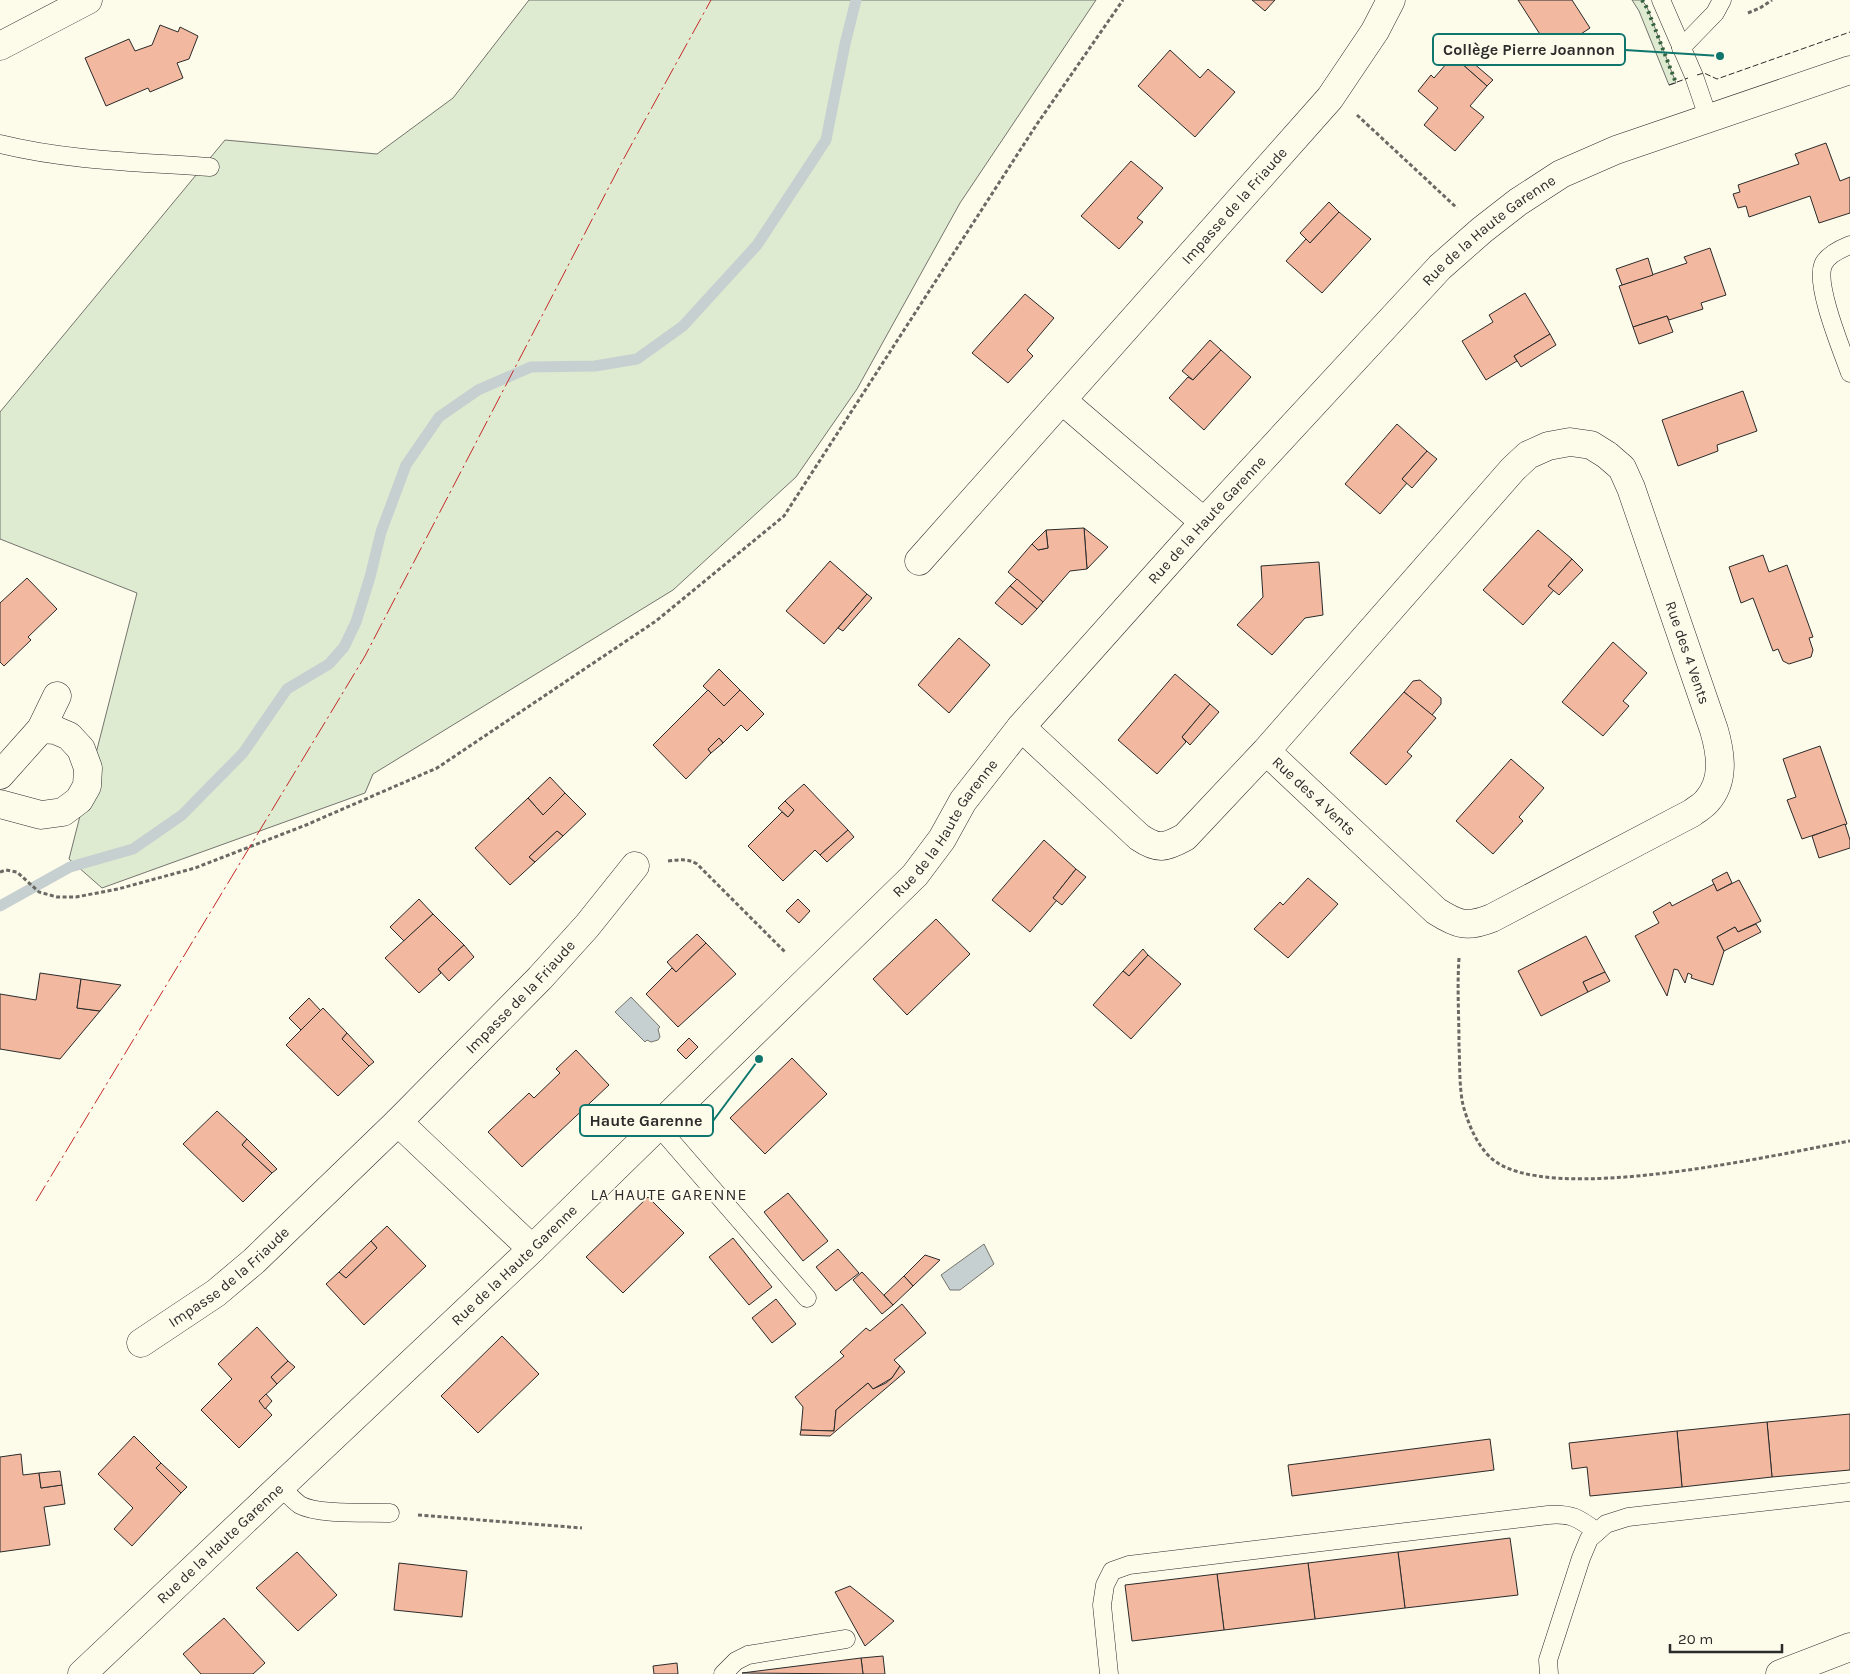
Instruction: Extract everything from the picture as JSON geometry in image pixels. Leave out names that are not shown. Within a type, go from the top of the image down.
[{"type":"street","points":[[0,46],[88,0]]},
{"type":"street","name":"Impasse de la Friaude","points":[[919,561],[1334,93],[1375,31],[1391,0]]},
{"type":"street","name":"Rue de la Haute Garenne","points":[[82,1674],[532,1249],[914,875],[942,839],[963,801],[1021,727],[1204,522],[1440,267],[1482,230],[1518,202],[1561,174],[1616,150],[1850,70]]},
{"type":"street","points":[[1062,401],[1204,522]]},
{"type":"street","name":"Rue des 4 Vents","points":[[1021,727],[1139,836],[1151,845],[1162,847],[1171,845],[1185,837],[1266,751],[1513,469],[1528,455],[1548,446],[1570,442],[1592,445],[1607,454],[1622,468],[1631,488],[1714,730],[1720,750],[1721,769],[1717,787],[1707,802],[1692,813],[1492,918],[1466,925],[1452,921],[1436,911],[1266,751]]},
{"type":"street","points":[[0,775],[41,729],[57,696]]},
{"type":"street","points":[[0,804],[41,815],[63,812],[79,800],[87,786],[88,768],[81,749],[69,736],[55,730],[41,729]]},
{"type":"street","name":"Impasse de la Friaude","points":[[141,1343],[216,1293],[254,1261],[398,1122],[540,978],[587,926],[635,866]]},
{"type":"street","points":[[398,1122],[532,1249]]},
{"type":"street","points":[[1780,1674],[1850,1647]]},
{"type":"lane","points":[[1661,0],[1694,76],[1708,117]]},
{"type":"lane","points":[[1681,48],[1715,13],[1722,0]]},
{"type":"lane","points":[[0,144],[65,157],[210,167]]},
{"type":"lane","points":[[1850,245],[1832,254],[1823,265],[1821,279],[1824,298],[1850,373]]},
{"type":"lane","points":[[658,1126],[807,1298]]},
{"type":"lane","points":[[280,1486],[299,1504],[307,1508],[324,1511],[390,1512]]},
{"type":"lane","points":[[1548,1674],[1548,1660],[1581,1558],[1589,1538],[1606,1524],[1628,1517],[1850,1492]]},
{"type":"lane","points":[[1109,1674],[1102,1605],[1105,1585],[1112,1570],[1129,1565],[1548,1515],[1565,1514],[1584,1522],[1597,1532]]},
{"type":"lane","points":[[723,1674],[736,1661],[748,1655],[846,1639]]},
{"type":"path","points":[[0,872],[6,870],[17,872],[39,892],[57,898],[118,889],[194,868],[306,825],[437,768],[656,621],[784,516],[1037,124],[1123,0]]},
{"type":"path","points":[[1334,93],[1482,230]]},
{"type":"path","points":[[635,866],[682,859],[691,860],[810,976]]},
{"type":"path","points":[[1466,925],[1460,947],[1458,978],[1460,1067],[1463,1103],[1472,1132],[1491,1158],[1512,1170],[1556,1179],[1610,1179],[1712,1166],[1850,1141]]},
{"type":"path","points":[[390,1512],[582,1528]]},
{"type":"green space","points":[[529,0],[1096,0],[960,203],[857,389],[796,477],[673,590],[373,774],[365,793],[102,888],[69,859],[137,593],[0,539],[0,412],[225,140],[377,154],[453,98]]},
{"type":"green space","points":[[1632,0],[1642,0],[1647,7],[1676,83],[1669,85],[1639,11]]},
{"type":"shaded area","points":[[631,997],[660,1027],[658,1029],[660,1037],[658,1040],[651,1042],[647,1040],[645,1042],[615,1012]]},
{"type":"shaded area","points":[[984,1244],[994,1264],[960,1290],[950,1290],[941,1275]]},
{"type":"building","points":[[1252,0],[1275,0],[1265,11]]},
{"type":"building","points":[[1518,0],[1572,0],[1590,28],[1552,53]]},
{"type":"building","points":[[160,25],[178,32],[180,27],[198,36],[189,59],[177,63],[183,78],[150,92],[148,88],[106,106],[85,58],[129,39],[135,51],[152,45]]},
{"type":"building","points":[[1170,50],[1200,78],[1208,69],[1235,92],[1195,137],[1138,86]]},
{"type":"building","points":[[1458,50],[1493,80],[1487,86],[1453,56]]},
{"type":"building","points":[[1453,56],[1487,86],[1470,106],[1484,117],[1455,151],[1424,125],[1438,108],[1418,91],[1431,75],[1434,78]]},
{"type":"building","points":[[1826,143],[1840,181],[1850,177],[1850,213],[1819,223],[1810,196],[1749,217],[1746,206],[1738,208],[1733,194],[1740,192],[1738,185],[1799,164],[1795,154]]},
{"type":"building","points":[[1131,161],[1163,188],[1137,218],[1143,222],[1119,249],[1081,216]]},
{"type":"building","points":[[1329,202],[1339,212],[1310,243],[1300,233]]},
{"type":"building","points":[[1339,212],[1371,239],[1322,293],[1286,261],[1306,239],[1310,243]]},
{"type":"building","points":[[1710,248],[1726,295],[1701,303],[1703,309],[1669,320],[1667,316],[1633,327],[1619,286],[1687,263],[1684,257]]},
{"type":"building","points":[[1648,258],[1653,275],[1622,285],[1616,269]]},
{"type":"building","points":[[1525,293],[1550,334],[1514,356],[1517,361],[1486,380],[1462,341],[1493,322],[1489,315]]},
{"type":"building","points":[[1025,294],[1054,318],[1027,350],[1033,356],[1008,383],[972,353]]},
{"type":"building","points":[[1667,316],[1673,332],[1639,344],[1633,327]]},
{"type":"building","points":[[1550,334],[1556,345],[1521,367],[1514,356]]},
{"type":"building","points":[[1210,340],[1221,350],[1193,380],[1182,371]]},
{"type":"building","points":[[1221,350],[1251,377],[1204,430],[1169,398],[1188,377],[1193,380]]},
{"type":"building","points":[[1743,391],[1757,431],[1717,445],[1718,451],[1678,466],[1662,420]]},
{"type":"building","points":[[1397,424],[1427,451],[1402,479],[1407,483],[1380,514],[1345,484]]},
{"type":"building","points":[[1427,451],[1437,459],[1412,488],[1402,479]]},
{"type":"building","points":[[1084,528],[1108,547],[1087,569]]},
{"type":"building","points":[[1084,528],[1087,569],[1070,571],[1043,602],[1008,572],[1032,544],[1038,550],[1048,548],[1046,530]]},
{"type":"building","points":[[1046,530],[1048,548],[1038,550],[1032,544]]},
{"type":"building","points":[[1538,530],[1572,559],[1548,586],[1554,590],[1523,625],[1483,590]]},
{"type":"building","points":[[1763,555],[1769,572],[1787,565],[1813,637],[1809,638],[1813,650],[1811,657],[1789,664],[1783,661],[1778,649],[1773,651],[1753,598],[1741,603],[1729,567]]},
{"type":"building","points":[[1572,559],[1583,570],[1559,595],[1548,586]]},
{"type":"building","points":[[830,561],[867,594],[824,644],[786,611]]},
{"type":"building","points":[[1319,562],[1323,615],[1305,618],[1272,655],[1237,625],[1263,597],[1261,566]]},
{"type":"building","points":[[27,578],[57,609],[28,637],[31,640],[4,666],[0,662],[0,603]]},
{"type":"building","points":[[1017,579],[1043,602],[1037,609],[1010,586]]},
{"type":"building","points":[[1010,586],[1037,609],[1022,625],[995,603]]},
{"type":"building","points":[[867,594],[872,598],[843,631],[838,628]]},
{"type":"building","points":[[959,638],[990,665],[949,713],[918,685]]},
{"type":"building","points":[[1613,642],[1647,673],[1623,701],[1629,706],[1603,736],[1562,702]]},
{"type":"building","points":[[719,669],[740,690],[724,706],[703,686]]},
{"type":"building","points":[[1175,674],[1210,704],[1182,737],[1186,742],[1157,774],[1118,740]]},
{"type":"building","points":[[1420,680],[1441,698],[1441,704],[1432,715],[1404,692],[1413,681]]},
{"type":"building","points":[[708,690],[724,706],[740,690],[764,714],[747,731],[741,725],[723,743],[719,738],[708,749],[711,753],[686,779],[653,745]]},
{"type":"building","points":[[1404,692],[1436,718],[1407,752],[1412,756],[1386,785],[1350,753]]},
{"type":"building","points":[[1210,704],[1219,712],[1190,745],[1182,737]]},
{"type":"building","points":[[719,738],[723,743],[711,753],[708,749]]},
{"type":"building","points":[[1820,746],[1847,824],[1802,839],[1787,800],[1796,797],[1783,759]]},
{"type":"building","points":[[1511,759],[1544,788],[1519,817],[1523,821],[1493,854],[1456,821]]},
{"type":"building","points":[[550,777],[565,793],[543,815],[528,798]]},
{"type":"building","points":[[804,784],[848,830],[820,855],[815,850],[783,881],[748,846],[782,812],[788,817],[794,810],[785,801]]},
{"type":"building","points":[[565,793],[586,814],[563,836],[557,831],[529,857],[535,862],[510,885],[475,848],[528,798],[543,815]]},
{"type":"building","points":[[785,801],[794,810],[788,817],[778,808]]},
{"type":"building","points":[[1845,824],[1850,840],[1850,848],[1819,858],[1812,836]]},
{"type":"building","points":[[848,830],[854,837],[827,862],[820,855]]},
{"type":"building","points":[[557,831],[563,836],[535,862],[529,857]]},
{"type":"building","points":[[1044,840],[1076,869],[1053,898],[1057,900],[1030,932],[992,900]]},
{"type":"building","points":[[1076,869],[1086,877],[1062,905],[1053,898]]},
{"type":"building","points":[[1727,872],[1732,883],[1717,891],[1712,880]]},
{"type":"building","points":[[1308,878],[1338,904],[1288,958],[1254,929],[1280,902],[1283,905]]},
{"type":"building","points":[[1739,880],[1761,921],[1738,932],[1735,927],[1717,937],[1724,951],[1713,985],[1691,978],[1692,975],[1688,973],[1685,983],[1678,970],[1674,969],[1667,996],[1635,936],[1659,923],[1653,912],[1670,902],[1672,906],[1714,884],[1717,891]]},
{"type":"building","points":[[419,899],[433,914],[404,941],[390,927]]},
{"type":"building","points":[[798,899],[810,911],[799,923],[786,911]]},
{"type":"building","points":[[433,914],[464,945],[438,969],[441,973],[419,993],[385,958]]},
{"type":"building","points":[[936,919],[970,954],[907,1015],[873,979]]},
{"type":"building","points":[[1756,924],[1761,932],[1724,951],[1717,937],[1735,927],[1738,932]]},
{"type":"building","points":[[697,934],[706,943],[676,972],[667,962]]},
{"type":"building","points":[[1586,936],[1605,972],[1583,982],[1588,992],[1541,1016],[1518,971]]},
{"type":"building","points":[[706,943],[736,974],[678,1027],[646,994],[672,968],[676,972]]},
{"type":"building","points":[[464,945],[474,957],[449,981],[438,969]]},
{"type":"building","points":[[1143,949],[1148,955],[1129,976],[1123,971]]},
{"type":"building","points":[[1148,955],[1181,984],[1131,1039],[1093,1005],[1123,971],[1129,976]]},
{"type":"building","points":[[1605,972],[1610,981],[1588,992],[1583,982]]},
{"type":"building","points":[[40,973],[81,979],[77,1008],[100,1011],[60,1059],[0,1049],[0,994],[36,1000]]},
{"type":"building","points":[[81,979],[121,985],[100,1011],[77,1008]]},
{"type":"building","points":[[309,998],[321,1011],[301,1030],[289,1018]]},
{"type":"building","points":[[323,1008],[347,1033],[342,1039],[369,1066],[338,1096],[286,1045]]},
{"type":"building","points":[[347,1033],[374,1062],[369,1066],[342,1039]]},
{"type":"building","points":[[689,1038],[698,1047],[686,1059],[677,1050]]},
{"type":"building","points":[[576,1050],[609,1085],[522,1167],[488,1132],[529,1093],[534,1098],[560,1073],[556,1069]]},
{"type":"building","points":[[792,1058],[827,1094],[765,1154],[730,1118]]},
{"type":"building","points":[[217,1111],[247,1139],[242,1145],[272,1173],[243,1202],[183,1144]]},
{"type":"building","points":[[247,1139],[277,1169],[272,1173],[242,1145]]},
{"type":"building","points":[[788,1193],[828,1241],[803,1261],[764,1212]]},
{"type":"building","points":[[648,1197],[684,1233],[623,1293],[586,1257]]},
{"type":"building","points":[[387,1226],[426,1266],[364,1325],[326,1284],[339,1272],[346,1278],[377,1248],[371,1241]]},
{"type":"building","points":[[733,1238],[772,1287],[749,1305],[709,1257]]},
{"type":"building","points":[[371,1241],[377,1248],[346,1278],[339,1272]]},
{"type":"building","points":[[838,1249],[859,1273],[836,1291],[816,1267]]},
{"type":"building","points":[[925,1255],[940,1260],[913,1286],[904,1276]]},
{"type":"building","points":[[862,1272],[893,1305],[882,1314],[853,1280]]},
{"type":"building","points":[[904,1276],[913,1286],[893,1305],[884,1295]]},
{"type":"building","points":[[776,1299],[796,1324],[772,1343],[752,1318]]},
{"type":"building","points":[[902,1304],[926,1333],[894,1360],[900,1366],[892,1378],[873,1389],[868,1383],[836,1410],[834,1431],[801,1430],[803,1407],[795,1397],[844,1356],[840,1352],[866,1328],[870,1331]]},
{"type":"building","points":[[257,1327],[288,1361],[271,1377],[277,1384],[259,1401],[272,1415],[239,1448],[201,1410],[232,1379],[218,1364]]},
{"type":"building","points":[[502,1336],[539,1374],[478,1433],[441,1396]]},
{"type":"building","points":[[288,1361],[295,1367],[277,1384],[271,1377]]},
{"type":"building","points":[[900,1366],[905,1372],[830,1436],[800,1435],[801,1430],[834,1431],[836,1410],[868,1383],[873,1389],[886,1383]]},
{"type":"building","points":[[266,1394],[272,1401],[265,1409],[259,1401]]},
{"type":"building","points":[[1850,1414],[1850,1470],[1772,1477],[1767,1422]]},
{"type":"building","points":[[1767,1422],[1772,1477],[1682,1487],[1677,1431]]},
{"type":"building","points":[[1677,1431],[1682,1487],[1590,1496],[1587,1467],[1572,1469],[1569,1443]]},
{"type":"building","points":[[134,1436],[161,1463],[156,1468],[181,1493],[132,1546],[114,1529],[133,1508],[98,1474]]},
{"type":"building","points":[[1490,1439],[1494,1470],[1292,1496],[1288,1465]]},
{"type":"building","points":[[21,1454],[23,1475],[39,1473],[41,1488],[62,1485],[65,1504],[44,1507],[50,1545],[0,1552],[0,1457]]},
{"type":"building","points":[[161,1463],[187,1487],[181,1493],[156,1468]]},
{"type":"building","points":[[60,1471],[62,1485],[41,1488],[39,1473]]},
{"type":"building","points":[[1510,1538],[1518,1595],[1405,1608],[1398,1552]]},
{"type":"building","points":[[297,1552],[337,1595],[298,1631],[256,1588]]},
{"type":"building","points":[[1398,1552],[1405,1608],[1315,1619],[1308,1563]]},
{"type":"building","points":[[399,1563],[467,1571],[462,1617],[394,1610]]},
{"type":"building","points":[[1308,1563],[1315,1619],[1224,1630],[1217,1574]]},
{"type":"building","points":[[1217,1574],[1224,1630],[1132,1641],[1125,1585]]},
{"type":"building","points":[[850,1586],[894,1621],[865,1646],[835,1592]]},
{"type":"building","points":[[224,1618],[265,1663],[253,1674],[201,1674],[183,1654]]},
{"type":"building","points":[[883,1656],[885,1674],[863,1674],[861,1658]]},
{"type":"building","points":[[861,1658],[863,1674],[742,1673]]},
{"type":"building","points":[[677,1663],[678,1674],[654,1674],[653,1666]]},
{"type":"waterway","points":[[0,906],[70,867],[133,849],[182,815],[243,753],[287,689],[329,664],[344,647],[356,622],[381,532],[406,465],[439,417],[478,390],[531,367],[595,366],[637,359],[683,326],[757,245],[826,140],[845,44],[856,0]]},
{"type":"hedge","points":[[1642,0],[1647,8],[1676,83]]},
{"type":"fence","points":[[1697,75],[1704,73],[1717,79],[1850,32]]},
{"type":"fence","points":[[1669,85],[1688,78]]},
{"type":"power","points":[[36,1201],[365,656],[623,160],[711,0]]},
{"type":"place","name":"Collège Pierre Joannon","points":[[1720,56]]},
{"type":"place","name":"Haute Garenne","points":[[759,1059]]},
{"type":"district","name":"LA HAUTE GARENNE","points":[[669,1194]]}]
